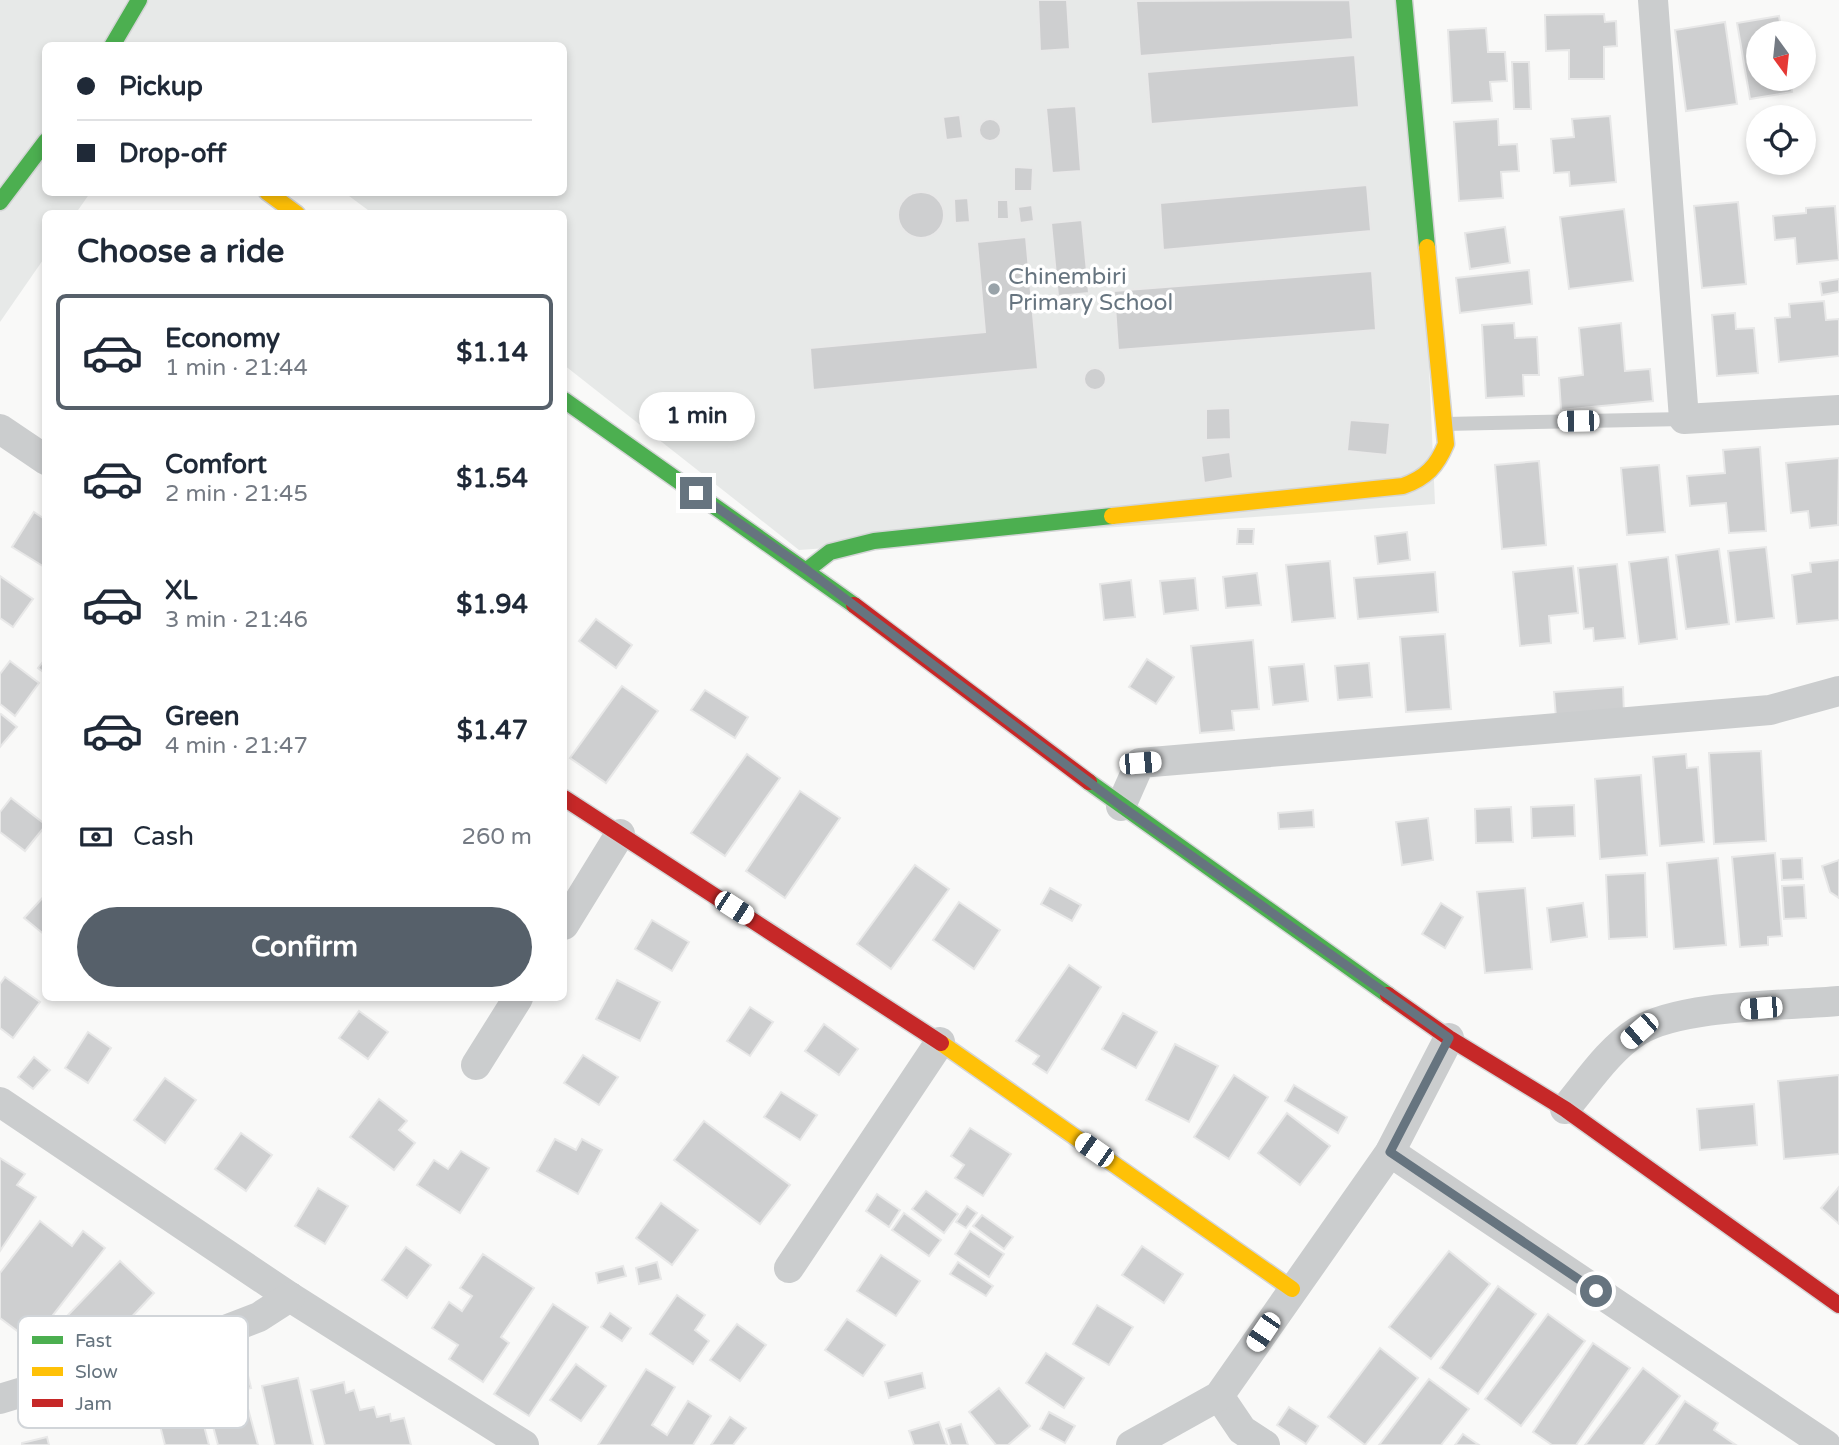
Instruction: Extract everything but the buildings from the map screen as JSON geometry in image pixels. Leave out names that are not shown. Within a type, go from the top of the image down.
[{"type":"street","points":[[114,42],[139,0]]},
{"type":"street","points":[[807,570],[831,552],[874,541],[1403,486],[1424,479],[1438,464],[1446,444],[1404,0]]},
{"type":"street","points":[[1654,0],[1684,419],[1839,410]]},
{"type":"street","points":[[0,202],[42,146]]},
{"type":"street","points":[[272,196],[292,210]]},
{"type":"street","points":[[567,402],[807,570],[1121,806],[1449,1038],[1565,1109],[1839,1305]]},
{"type":"street","points":[[0,429],[42,457]]},
{"type":"street","points":[[1121,806],[1140,763],[1770,710],[1839,691]]},
{"type":"street","points":[[567,800],[940,1042],[1292,1289]]},
{"type":"street","points":[[567,920],[620,834]]},
{"type":"street","points":[[475,1065],[516,1001]]},
{"type":"street","points":[[1565,1109],[1608,1058],[1639,1031],[1683,1015],[1839,1001]]},
{"type":"street","points":[[1131,1445],[1219,1396],[1390,1152],[1449,1038]]},
{"type":"street","points":[[789,1268],[940,1042]]},
{"type":"street","points":[[0,1102],[290,1297],[524,1445]]},
{"type":"street","points":[[1390,1152],[1826,1445]]},
{"type":"street","points":[[248,1321],[290,1297]]},
{"type":"street","points":[[0,1399],[18,1394]]},
{"type":"street","points":[[1219,1396],[1248,1440]]},
{"type":"lane","points":[[1445,424],[1684,419]]},
{"type":"shaded area","name":"Chinembiri Primary School","points":[[0,0],[1413,0],[1435,504],[799,550],[567,367],[567,210],[368,210],[349,196],[567,196],[567,42],[42,42],[42,196],[88,196],[78,210],[42,210],[42,261],[0,322]]},
{"type":"traffic: fast","points":[[114,42],[139,0]]},
{"type":"traffic: fast","points":[[1404,0],[1427,247]]},
{"type":"traffic: fast","points":[[0,202],[42,146]]},
{"type":"traffic: fast","points":[[567,402],[854,605]]},
{"type":"traffic: fast","points":[[807,570],[830,552],[874,541],[1112,516]]},
{"type":"traffic: fast","points":[[1089,782],[1388,995]]},
{"type":"traffic: slow","points":[[272,196],[292,210]]},
{"type":"traffic: slow","points":[[1112,516],[1403,486],[1424,475],[1435,465],[1446,444],[1427,247]]},
{"type":"traffic: slow","points":[[941,1043],[1292,1289]]},
{"type":"traffic: jam","points":[[854,605],[1089,782]]},
{"type":"traffic: jam","points":[[567,800],[941,1043]]},
{"type":"traffic: jam","points":[[1388,995],[1449,1038],[1565,1109],[1839,1305]]},
{"type":"place","name":"Chinembiri Primary School","points":[[994,289]]},
{"type":"route","points":[[696,493],[807,570],[1121,806],[1449,1038],[1390,1152],[1596,1291]]}]
